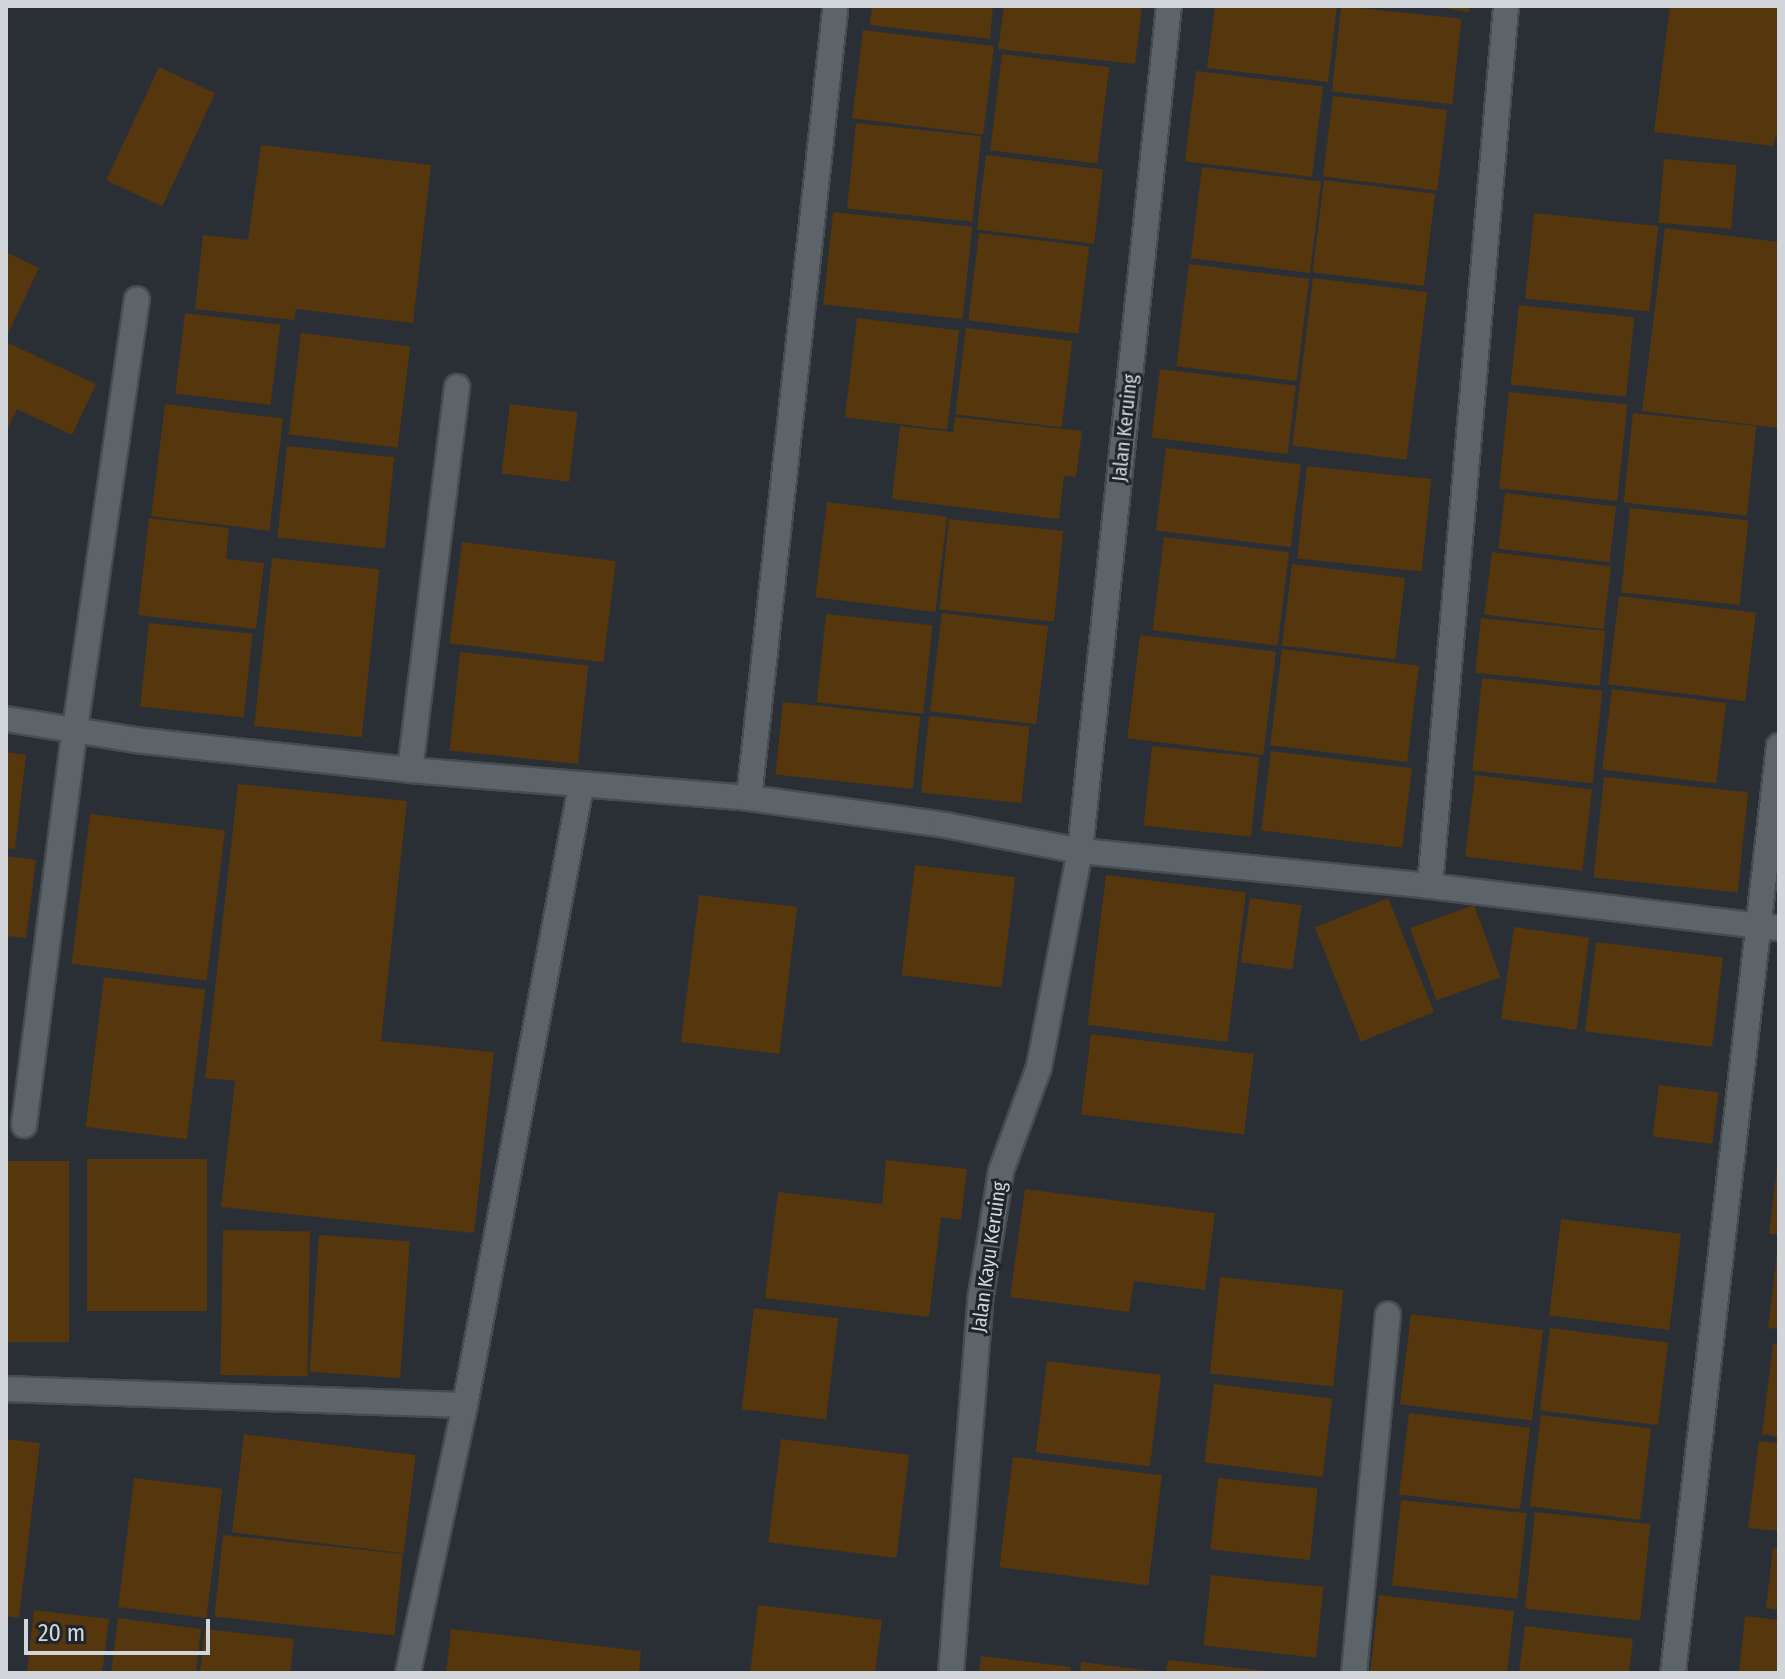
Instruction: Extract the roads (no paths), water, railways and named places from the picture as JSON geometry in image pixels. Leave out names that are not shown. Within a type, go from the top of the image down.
[{"type":"street","name":"Jalan Keruing","points":[[1080,851],[1169,6]]},
{"type":"street","points":[[1430,886],[1506,6]]},
{"type":"street","points":[[749,798],[835,11]]},
{"type":"street","points":[[24,1125],[75,729],[137,299]]},
{"type":"street","points":[[410,770],[457,387]]},
{"type":"street","points":[[6,719],[135,740],[410,770],[749,798],[945,825],[1080,851],[1430,886],[1769,927]]},
{"type":"street","points":[[1673,1673],[1769,927],[1779,746]]},
{"type":"street","points":[[408,1673],[465,1405],[581,786]]},
{"type":"street","name":"Jalan Kayu Keruing","points":[[951,1673],[984,1280],[1001,1171],[1017,1120],[1039,1067],[1080,851]]},
{"type":"street","points":[[1354,1673],[1388,1315]]},
{"type":"street","points":[[6,1389],[465,1405]]}]
